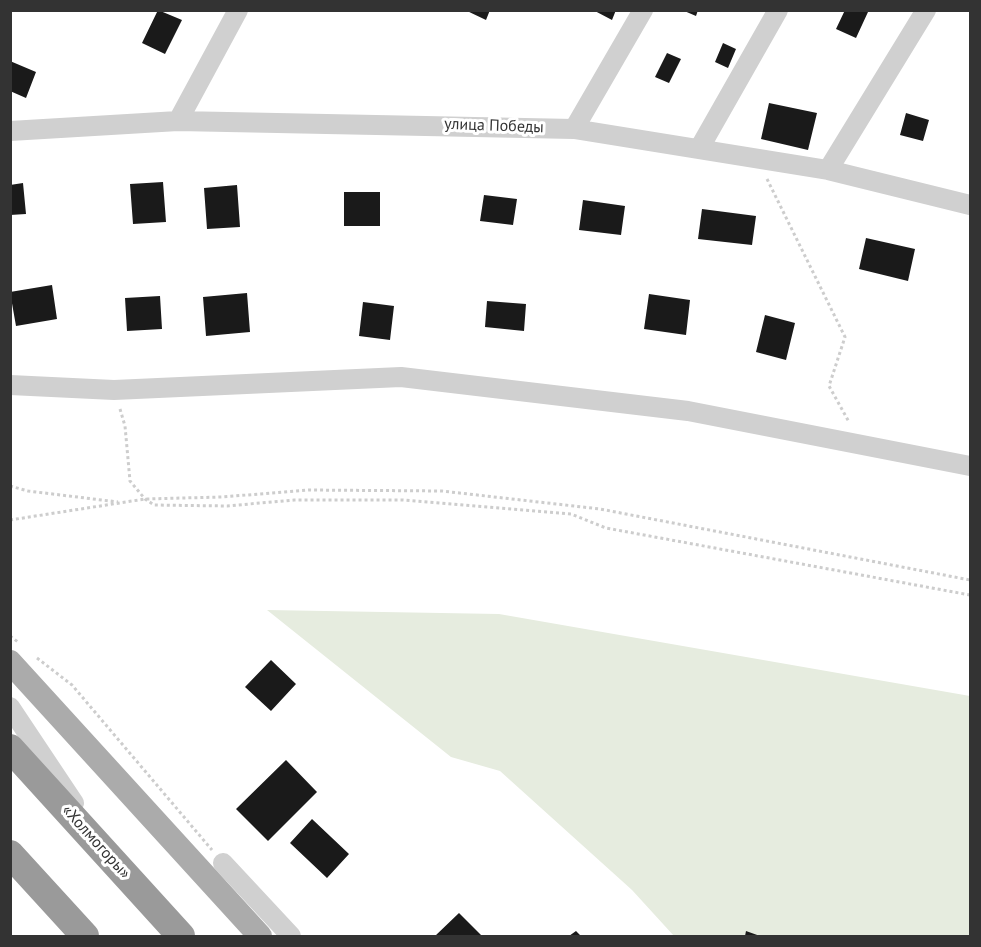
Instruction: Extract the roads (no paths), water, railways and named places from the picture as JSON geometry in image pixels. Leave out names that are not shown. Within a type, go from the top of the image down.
[{"type":"highway","name":"«Холмогоры»","points":[[10,748],[181,936]]},
{"type":"highway","points":[[10,854],[85,936]]},
{"type":"main road","points":[[22,654],[53,708],[260,936]]},
{"type":"street","points":[[178,121],[238,10]]},
{"type":"street","points":[[574,129],[643,10]]},
{"type":"street","points":[[699,149],[778,10]]},
{"type":"street","points":[[828,170],[926,10]]},
{"type":"street","name":"улица Победы","points":[[10,131],[178,121],[574,129],[828,170],[970,205]]},
{"type":"street","points":[[10,385],[114,390],[401,377],[688,411],[970,465]]},
{"type":"street","points":[[10,708],[112,860]]},
{"type":"street","points":[[224,863],[291,936]]},
{"type":"street","points":[[10,864],[53,901]]},
{"type":"street","points":[[139,889],[193,936]]}]
